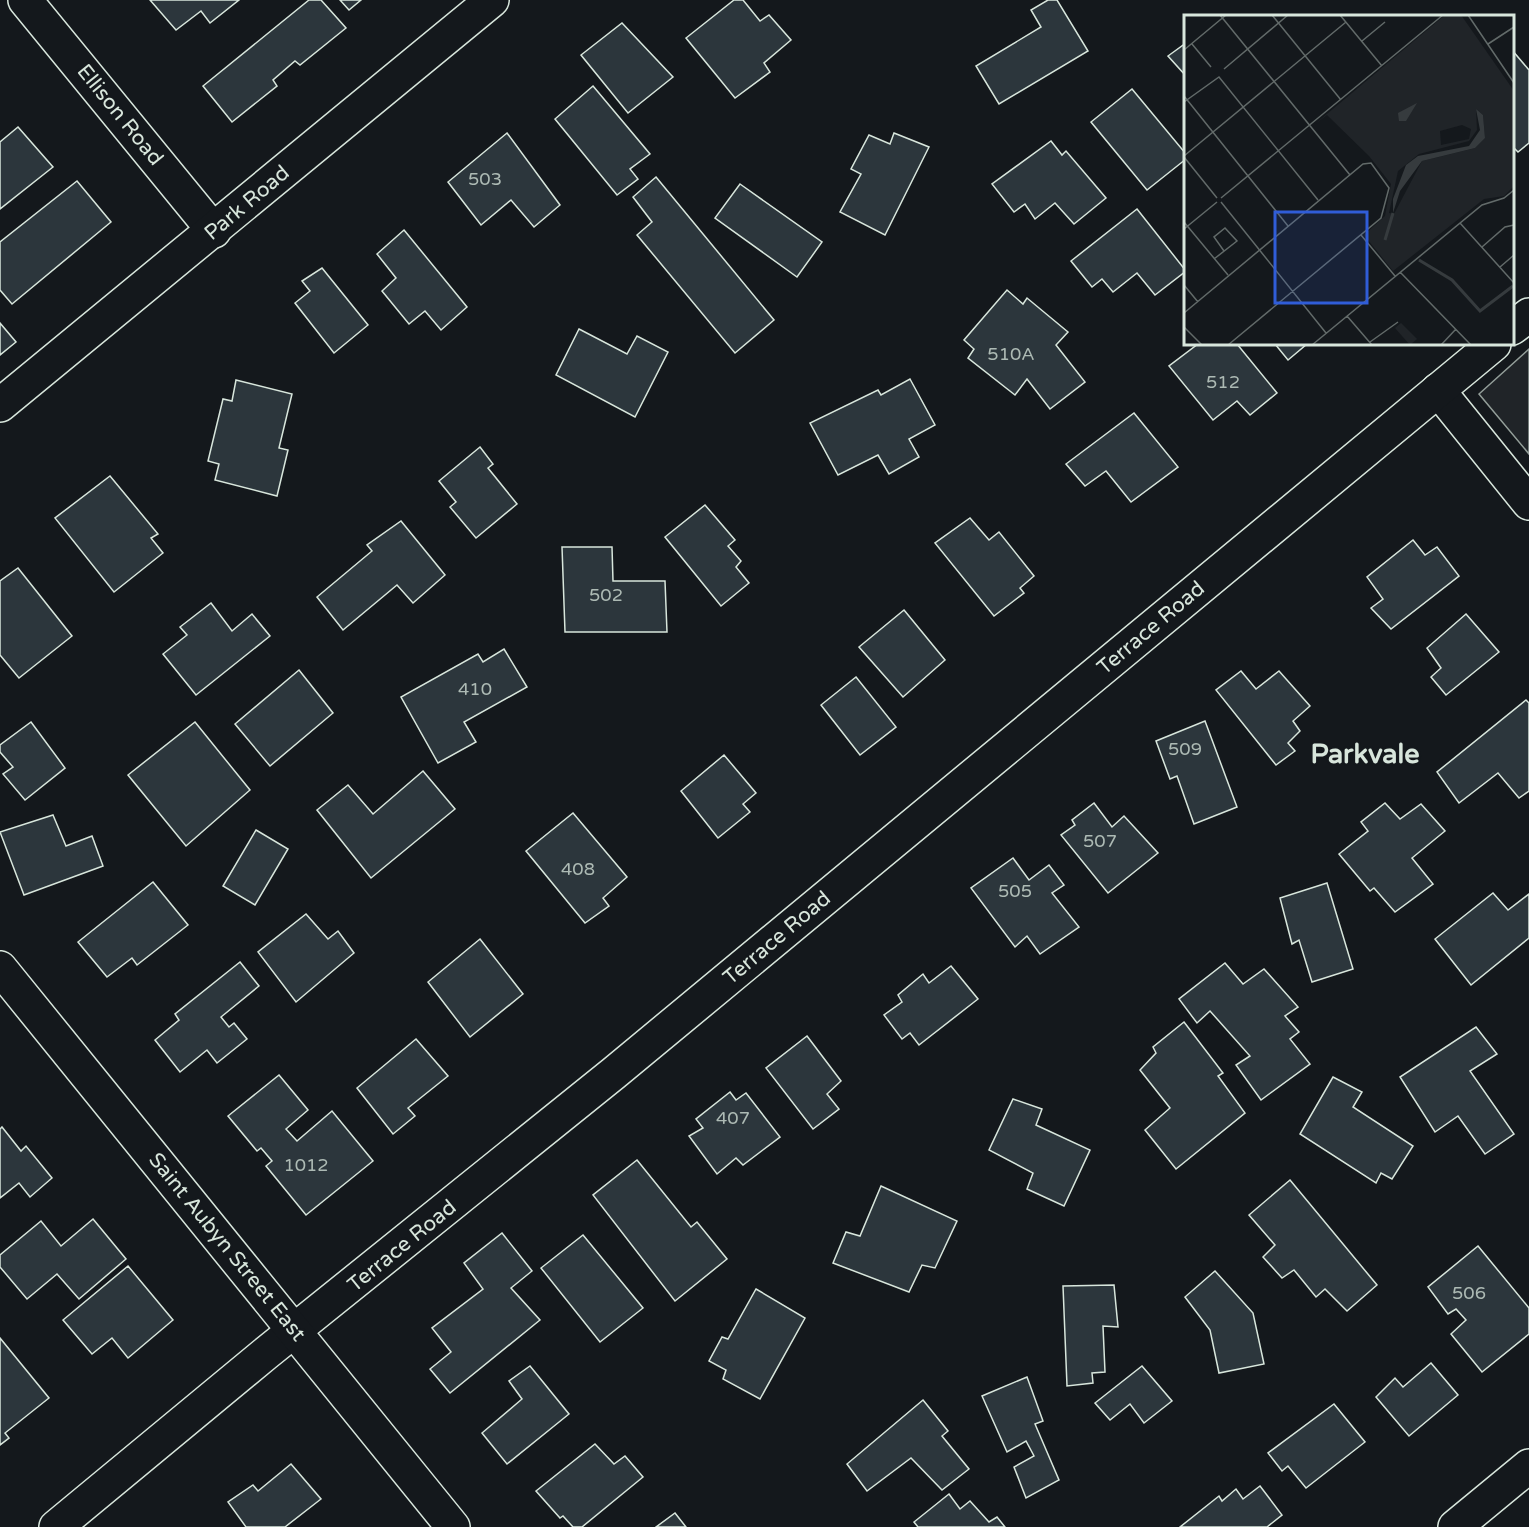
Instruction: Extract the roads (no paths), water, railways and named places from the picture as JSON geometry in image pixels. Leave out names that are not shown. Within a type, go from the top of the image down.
[{"type":"street","name":"Ellison Road","points":[[25,0],[214,231]]},
{"type":"street","name":"Park Road","points":[[0,405],[492,0]]},
{"type":"street","points":[[1514,326],[1529,315]]},
{"type":"street","name":"Terrace Road","points":[[56,1527],[295,1330],[623,1066],[1493,345]]},
{"type":"street","points":[[1438,390],[1529,503]]},
{"type":"street","name":"Saint Aubyn Street East","points":[[0,968],[453,1527]]},
{"type":"street","points":[[1455,1527],[1529,1466]]},
{"type":"district","name":"Parkvale","points":[[1365,754]]}]
